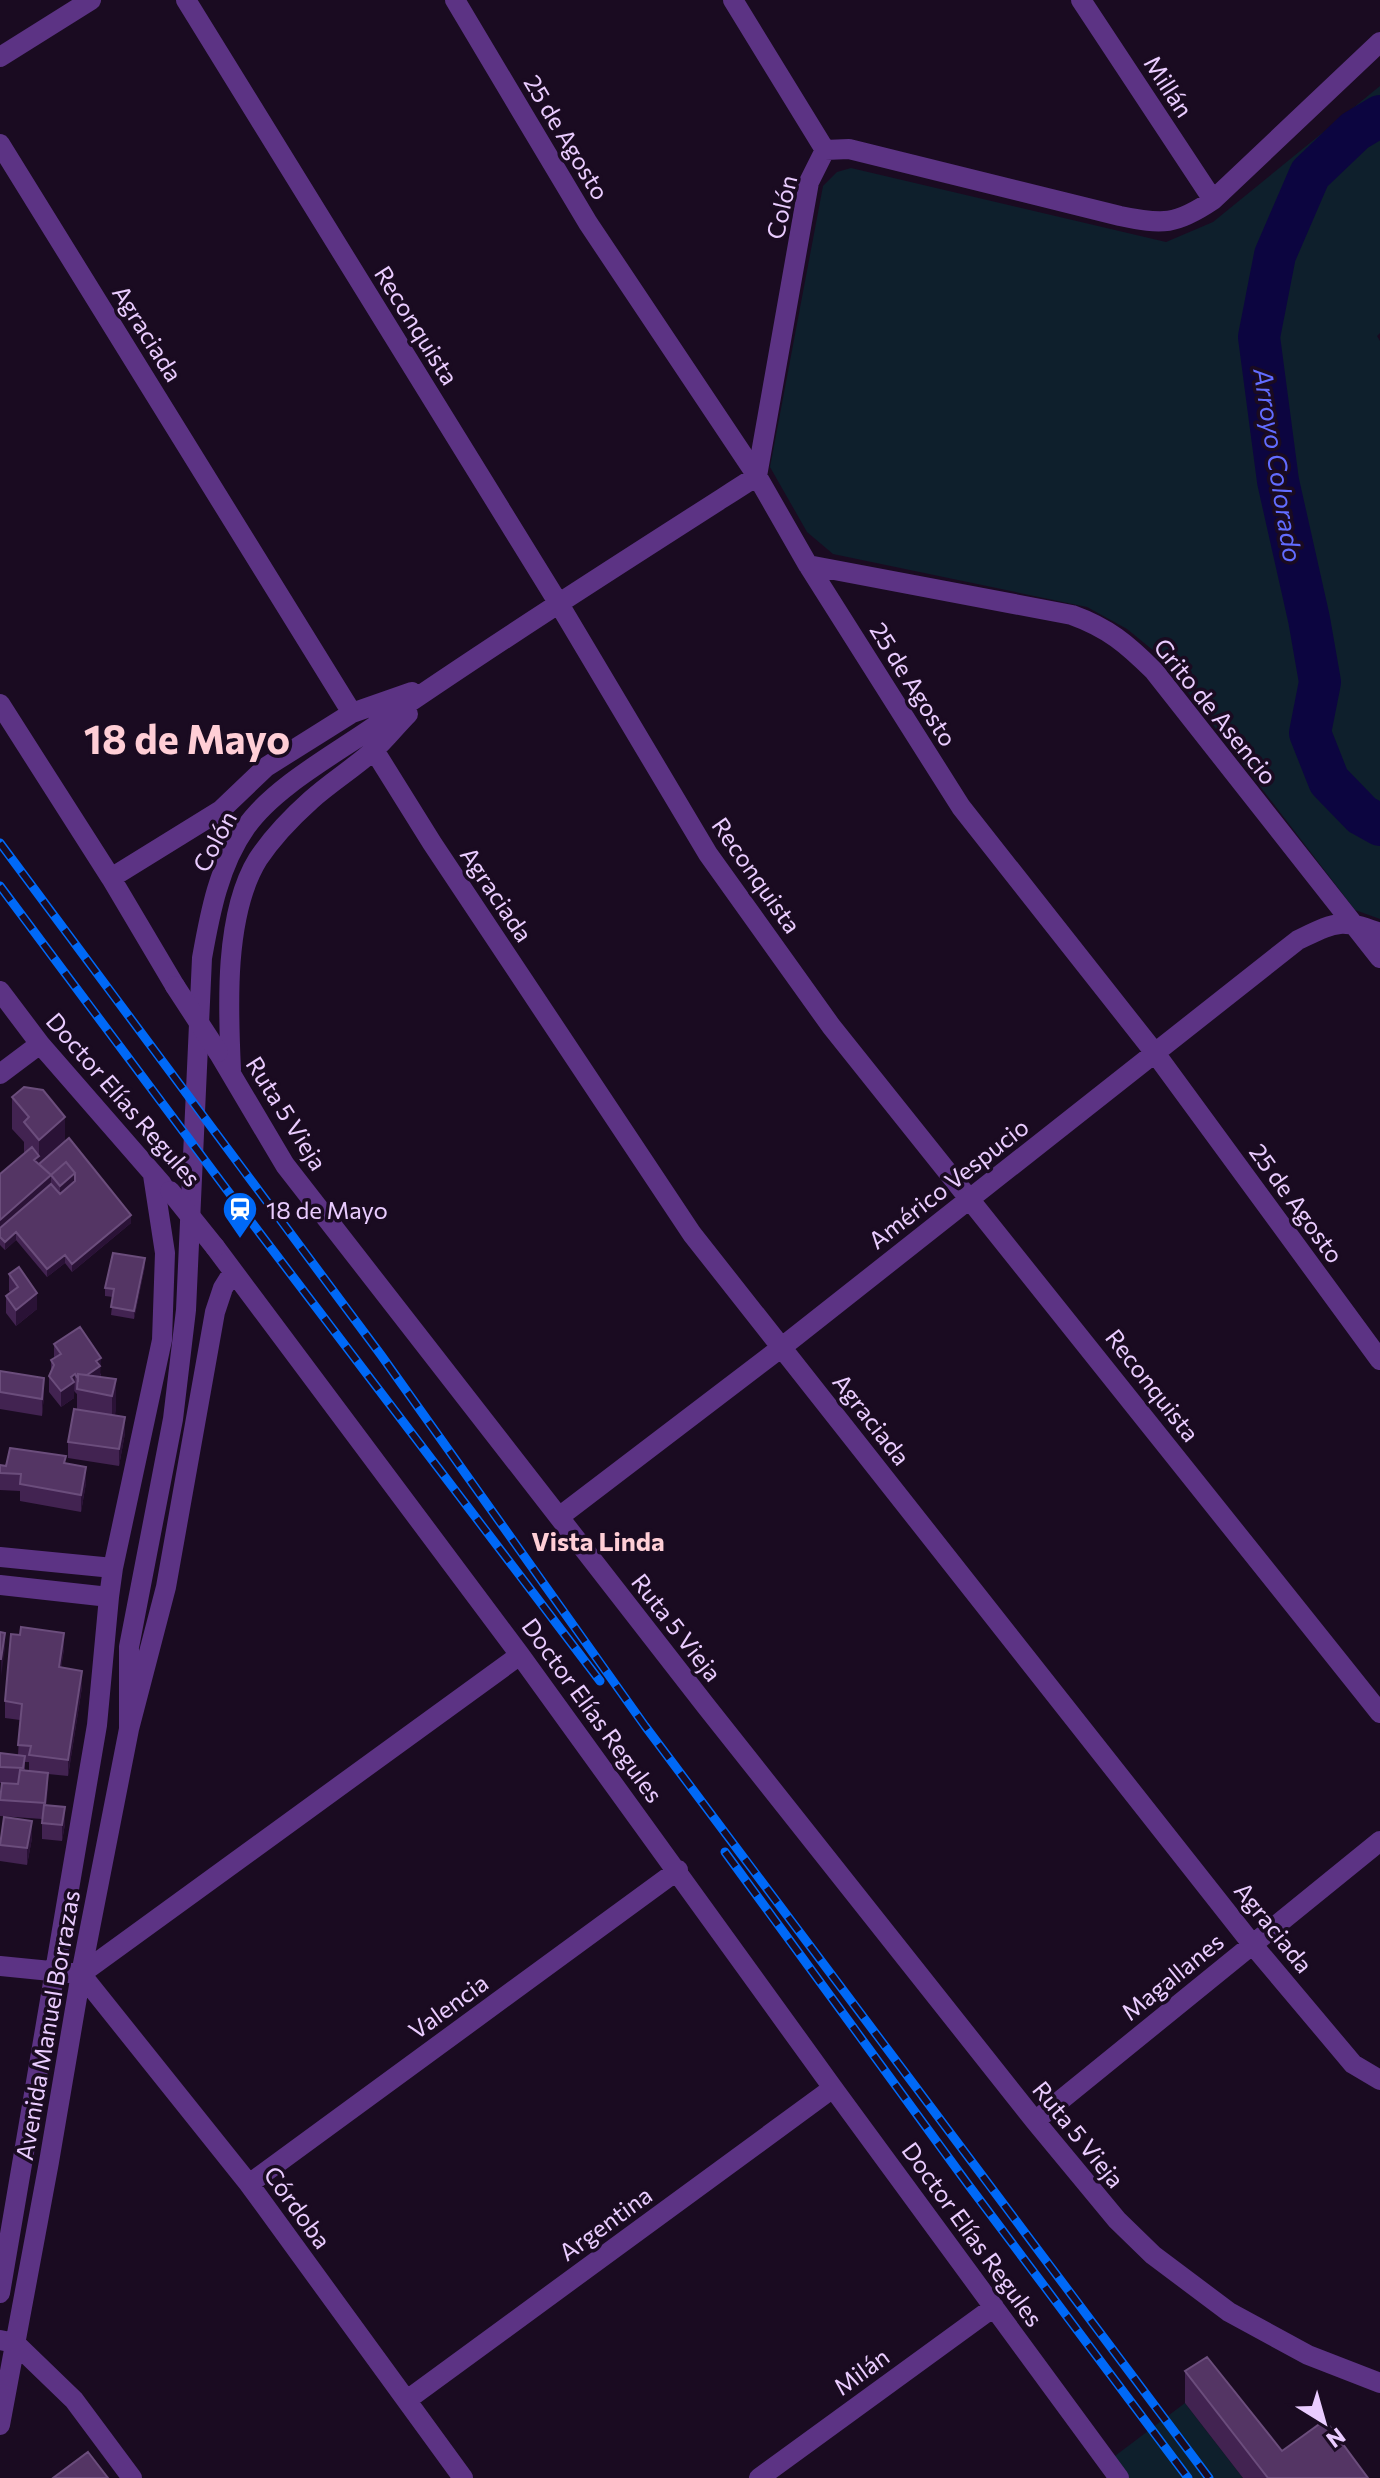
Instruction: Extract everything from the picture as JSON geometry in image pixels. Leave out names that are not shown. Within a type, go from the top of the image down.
[{"type":"street","points":[[0,57],[91,0]]},
{"type":"street","name":"Reconquista","points":[[186,0],[559,604],[708,854],[831,1026],[1380,1713]]},
{"type":"street","name":"25 de Agosto","points":[[455,0],[588,223],[757,476],[808,565],[961,807],[1155,1053],[1380,1360]]},
{"type":"street","points":[[733,0],[825,150],[849,149],[1152,223],[1188,217],[1213,200],[1380,42]]},
{"type":"street","name":"Millán","points":[[1081,0],[1213,200]]},
{"type":"street","name":"Agraciada","points":[[0,144],[352,713]]},
{"type":"street","name":"Colón","points":[[193,1110],[202,958],[212,904],[227,862],[246,826],[279,793],[436,684],[757,476],[809,182],[825,150]]},
{"type":"street","name":"Grito de Asencio","points":[[808,565],[1072,615],[1096,624],[1123,641],[1154,671],[1380,958]]},
{"type":"street","name":"Colón","points":[[111,878],[221,810],[266,767],[352,713],[436,684]]},
{"type":"street","name":"Colón","points":[[231,1074],[228,1012],[234,940],[239,903],[257,860],[311,800],[374,750],[436,684]]},
{"type":"street","name":"Ruta 5 Vieja","points":[[0,704],[111,878],[285,1165],[715,1719],[1035,2121],[1117,2220],[1186,2281],[1259,2330],[1308,2355],[1380,2383]]},
{"type":"street","name":"Agraciada","points":[[374,750],[432,843],[692,1234],[1252,1944],[1353,2064],[1380,2080]]},
{"type":"street","points":[[1353,923],[1380,933]]},
{"type":"street","name":"Américo Vespucio","points":[[559,1517],[782,1347],[1298,940],[1329,925],[1353,923]]},
{"type":"street","name":"Doctor Elías Regules","points":[[0,991],[40,1044],[170,1191],[343,1415],[1119,2478]]},
{"type":"street","points":[[0,1074],[40,1044]]},
{"type":"street","name":"Avenida Manuel Borrazas","points":[[97,1725],[129,1647],[171,1434],[186,1310],[193,1110]]},
{"type":"street","name":"Avenida Manuel Borrazas","points":[[0,2293],[97,1725],[113,1568],[162,1340],[165,1253],[153,1175]]},
{"type":"street","name":"Avenida Manuel Borrazas","points":[[0,2425],[8,2341],[52,2147],[81,1974],[129,1729],[166,1587],[215,1312],[223,1288],[233,1272]]},
{"type":"street","points":[[0,1557],[113,1568]]},
{"type":"street","points":[[0,1585],[109,1597]]},
{"type":"street","name":"Avenida Manuel Borrazas","points":[[129,1647],[129,1729]]},
{"type":"street","points":[[0,1966],[81,1974],[520,1655]]},
{"type":"street","name":"Magallanes","points":[[1035,2121],[1380,1841]]},
{"type":"street","name":"Valencia","points":[[249,2184],[678,1870]]},
{"type":"street","name":"Córdoba","points":[[81,1974],[249,2184],[463,2478]]},
{"type":"street","name":"Argentina","points":[[407,2400],[833,2088]]},
{"type":"street","name":"Milán","points":[[759,2478],[994,2307]]},
{"type":"street","points":[[8,2341],[74,2400],[132,2478]]},
{"type":"shaded area","points":[[1380,86],[1380,333],[1377,336],[1380,341],[1380,919],[1355,910],[1160,656],[1127,629],[1087,607],[833,554],[807,532],[770,467],[823,186],[837,172],[851,168],[1166,242],[1213,222]]},
{"type":"shaded area","points":[[1185,2403],[1243,2478],[1119,2478],[1107,2462]]},
{"type":"building","points":[[24,1087],[43,1090],[65,1117],[39,1140],[24,1122],[29,1117],[12,1097]]},
{"type":"building","points":[[69,1138],[131,1215],[72,1264],[65,1255],[47,1269],[16,1232],[5,1242],[0,1237],[0,1228],[51,1184],[60,1194],[75,1181],[75,1173],[66,1162],[51,1175],[39,1164]]},
{"type":"building","points":[[32,1147],[39,1156],[34,1160],[51,1175],[0,1220],[0,1174]]},
{"type":"building","points":[[66,1162],[75,1173],[60,1186],[51,1175]]},
{"type":"building","points":[[113,1253],[145,1258],[134,1311],[111,1307],[114,1289],[105,1288]]},
{"type":"building","points":[[19,1267],[37,1293],[16,1310],[6,1296],[18,1287],[9,1274]]},
{"type":"building","points":[[80,1327],[101,1358],[96,1361],[100,1366],[87,1375],[78,1374],[78,1379],[75,1374],[71,1377],[74,1382],[61,1391],[49,1376],[54,1365],[51,1360],[61,1354],[54,1344]]},
{"type":"building","points":[[0,1371],[44,1378],[42,1399],[0,1392]]},
{"type":"building","points":[[78,1374],[116,1379],[112,1396],[77,1389]]},
{"type":"building","points":[[74,1409],[125,1417],[119,1449],[68,1442]]},
{"type":"building","points":[[10,1448],[66,1456],[64,1463],[86,1467],[81,1495],[20,1484],[21,1474],[0,1473],[0,1465],[6,1466]]},
{"type":"building","points":[[21,1627],[64,1633],[59,1667],[82,1671],[68,1760],[29,1755],[31,1746],[18,1745],[22,1704],[5,1701],[11,1634],[20,1635]]},
{"type":"building","points":[[0,1632],[5,1633],[1,1659],[0,1659]]},
{"type":"building","points":[[0,1753],[25,1756],[23,1768],[0,1767]]},
{"type":"building","points":[[20,1770],[48,1773],[45,1803],[0,1800],[2,1783],[18,1784]]},
{"type":"building","points":[[44,1805],[65,1807],[62,1825],[42,1823]]},
{"type":"building","points":[[4,1817],[32,1821],[27,1848],[0,1845]]},
{"type":"building","points":[[1207,2357],[1282,2451],[1325,2420],[1368,2478],[1268,2478],[1185,2371]]},
{"type":"building","points":[[88,2452],[108,2478],[53,2478]]},
{"type":"waterway","name":"Arroyo Colorado","points":[[1380,116],[1355,131],[1310,174],[1275,255],[1259,337],[1278,481],[1320,682],[1310,733],[1329,781],[1362,815],[1380,825]]},
{"type":"railway","points":[[0,843],[381,1355],[645,1726],[1209,2478]]},
{"type":"railway","points":[[0,886],[600,1681]]},
{"type":"railway","points":[[725,1852],[1188,2478]]},
{"type":"place","name":"18 de Mayo","points":[[240,1240]]},
{"type":"district","name":"18 de Mayo","points":[[187,737]]},
{"type":"district","name":"Vista Linda","points":[[598,1540]]}]
